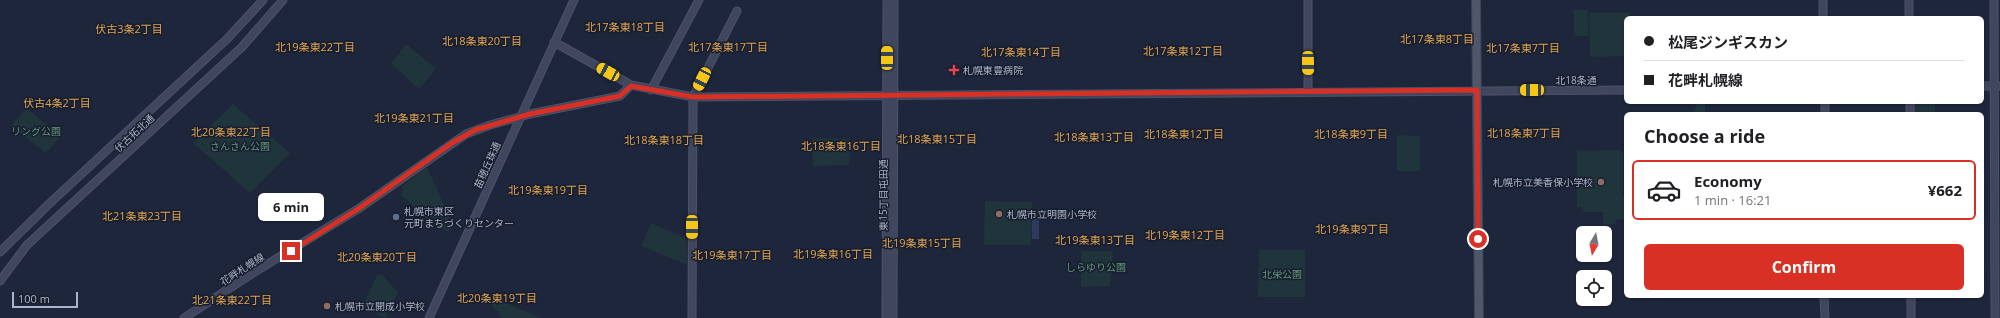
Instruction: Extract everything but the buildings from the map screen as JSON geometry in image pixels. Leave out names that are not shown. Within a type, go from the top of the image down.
[{"type":"main road","points":[[1476,0],[1479,318]]},
{"type":"street","name":"伏古拓北通","points":[[0,252],[50,203],[227,39],[263,0]]},
{"type":"street","name":"伏古拓北通","points":[[0,281],[27,245],[242,47],[283,0]]},
{"type":"street","name":"苗穂丘珠通","points":[[429,318],[574,0]]},
{"type":"street","points":[[651,90],[699,0]]},
{"type":"street","name":"東15丁目屯田通","points":[[887,0],[893,318]]},
{"type":"street","name":"東15丁目屯田通","points":[[886,318],[889,96],[894,0]]},
{"type":"street","points":[[1308,0],[1308,92]]},
{"type":"street","points":[[1823,0],[1823,16]]},
{"type":"street","points":[[1909,0],[1909,16]]},
{"type":"street","points":[[1994,0],[1997,86],[1995,318]]},
{"type":"street","points":[[692,318],[693,97],[737,11]]},
{"type":"street","name":"北18条通","points":[[554,42],[631,86],[693,97],[1624,90]]},
{"type":"street","name":"花畔札幌線","points":[[184,318],[253,273],[358,209],[464,136],[490,125],[520,117],[620,96],[631,86]]},
{"type":"street","points":[[1984,86],[1997,86]]},
{"type":"street","points":[[1824,298],[1825,318]]},
{"type":"street","points":[[1911,298],[1911,318]]},
{"type":"green space","points":[[1574,10],[1588,10],[1588,36],[1574,36]]},
{"type":"green space","points":[[1589,13],[1630,13],[1630,16],[1624,16],[1624,56],[1590,57]]},
{"type":"green space","points":[[406,44],[436,69],[419,89],[391,64]]},
{"type":"green space","name":"さんさん公園","points":[[233,104],[290,153],[250,193],[193,143]]},
{"type":"green space","points":[[1697,104],[1705,104],[1705,112],[1693,112]]},
{"type":"green space","points":[[1914,104],[1935,104],[1935,112],[1914,112]]},
{"type":"green space","name":"リング公園","points":[[26,108],[61,136],[46,153],[11,126]]},
{"type":"green space","points":[[1397,135],[1420,136],[1419,171],[1399,171],[1397,169]]},
{"type":"green space","points":[[812,138],[850,139],[849,165],[813,166]]},
{"type":"green space","name":"札幌市立美香保小学校","points":[[1619,150],[1623,153],[1624,219],[1616,219],[1615,224],[1603,225],[1603,212],[1582,212],[1582,207],[1577,207],[1577,151]]},
{"type":"green space","points":[[427,167],[453,224],[449,232],[432,224],[400,194],[404,190],[401,187]]},
{"type":"green space","points":[[985,201],[1032,202],[1031,245],[984,245]]},
{"type":"green space","points":[[651,223],[686,238],[687,265],[641,246]]},
{"type":"green space","name":"北栄公園","points":[[1259,250],[1305,250],[1304,297],[1258,297]]},
{"type":"green space","name":"しらゆり公園","points":[[1081,251],[1113,251],[1110,286],[1081,287]]},
{"type":"green space","points":[[381,274],[398,292],[385,318],[364,308],[363,306],[377,275]]},
{"type":"green space","points":[[486,294],[541,318],[502,318],[485,296]]},
{"type":"water","points":[[1032,217],[1039,217],[1039,239],[1032,239]]},
{"type":"place","name":"札幌東豊病院","points":[[954,70]]},
{"type":"place","name":"札幌市立美香保小学校","points":[[1601,182]]},
{"type":"place","name":"札幌市立明園小学校","points":[[999,214]]},
{"type":"place","name":"札幌市東区 元町まちづくりセンター","points":[[396,217]]},
{"type":"place","name":"札幌市立開成小学校","points":[[327,306]]},
{"type":"district","name":"北17条東18丁目","points":[[625,27]]},
{"type":"district","name":"伏古3条2丁目","points":[[129,29]]},
{"type":"district","name":"北17条東8丁目","points":[[1437,39]]},
{"type":"district","name":"北18条東20丁目","points":[[482,41]]},
{"type":"district","name":"北19条東22丁目","points":[[315,47]]},
{"type":"district","name":"北17条東17丁目","points":[[728,47]]},
{"type":"district","name":"北17条東7丁目","points":[[1523,48]]},
{"type":"district","name":"北17条東12丁目","points":[[1183,51]]},
{"type":"district","name":"北17条東14丁目","points":[[1021,52]]},
{"type":"district","name":"伏古4条2丁目","points":[[57,103]]},
{"type":"district","name":"北19条東21丁目","points":[[414,118]]},
{"type":"district","name":"北20条東22丁目","points":[[231,132]]},
{"type":"district","name":"北18条東7丁目","points":[[1524,133]]},
{"type":"district","name":"北18条東12丁目","points":[[1184,134]]},
{"type":"district","name":"北18条東9丁目","points":[[1351,134]]},
{"type":"district","name":"北18条東13丁目","points":[[1094,137]]},
{"type":"district","name":"北18条東15丁目","points":[[937,139]]},
{"type":"district","name":"北18条東18丁目","points":[[664,140]]},
{"type":"district","name":"北18条東16丁目","points":[[841,146]]},
{"type":"district","name":"北19条東19丁目","points":[[548,190]]},
{"type":"district","name":"北21条東23丁目","points":[[142,216]]},
{"type":"district","name":"北19条東9丁目","points":[[1352,229]]},
{"type":"district","name":"北19条東12丁目","points":[[1185,235]]},
{"type":"district","name":"北19条東13丁目","points":[[1095,240]]},
{"type":"district","name":"北19条東15丁目","points":[[922,243]]},
{"type":"district","name":"北19条東16丁目","points":[[833,254]]},
{"type":"district","name":"北19条東17丁目","points":[[732,255]]},
{"type":"district","name":"北20条東20丁目","points":[[377,257]]},
{"type":"district","name":"北20条東19丁目","points":[[497,298]]},
{"type":"district","name":"北21条東22丁目","points":[[232,300]]},
{"type":"route","points":[[291,251],[358,209],[452,143],[475,130],[530,114],[620,96],[631,86],[693,97],[851,97],[1477,90],[1478,239]]}]
